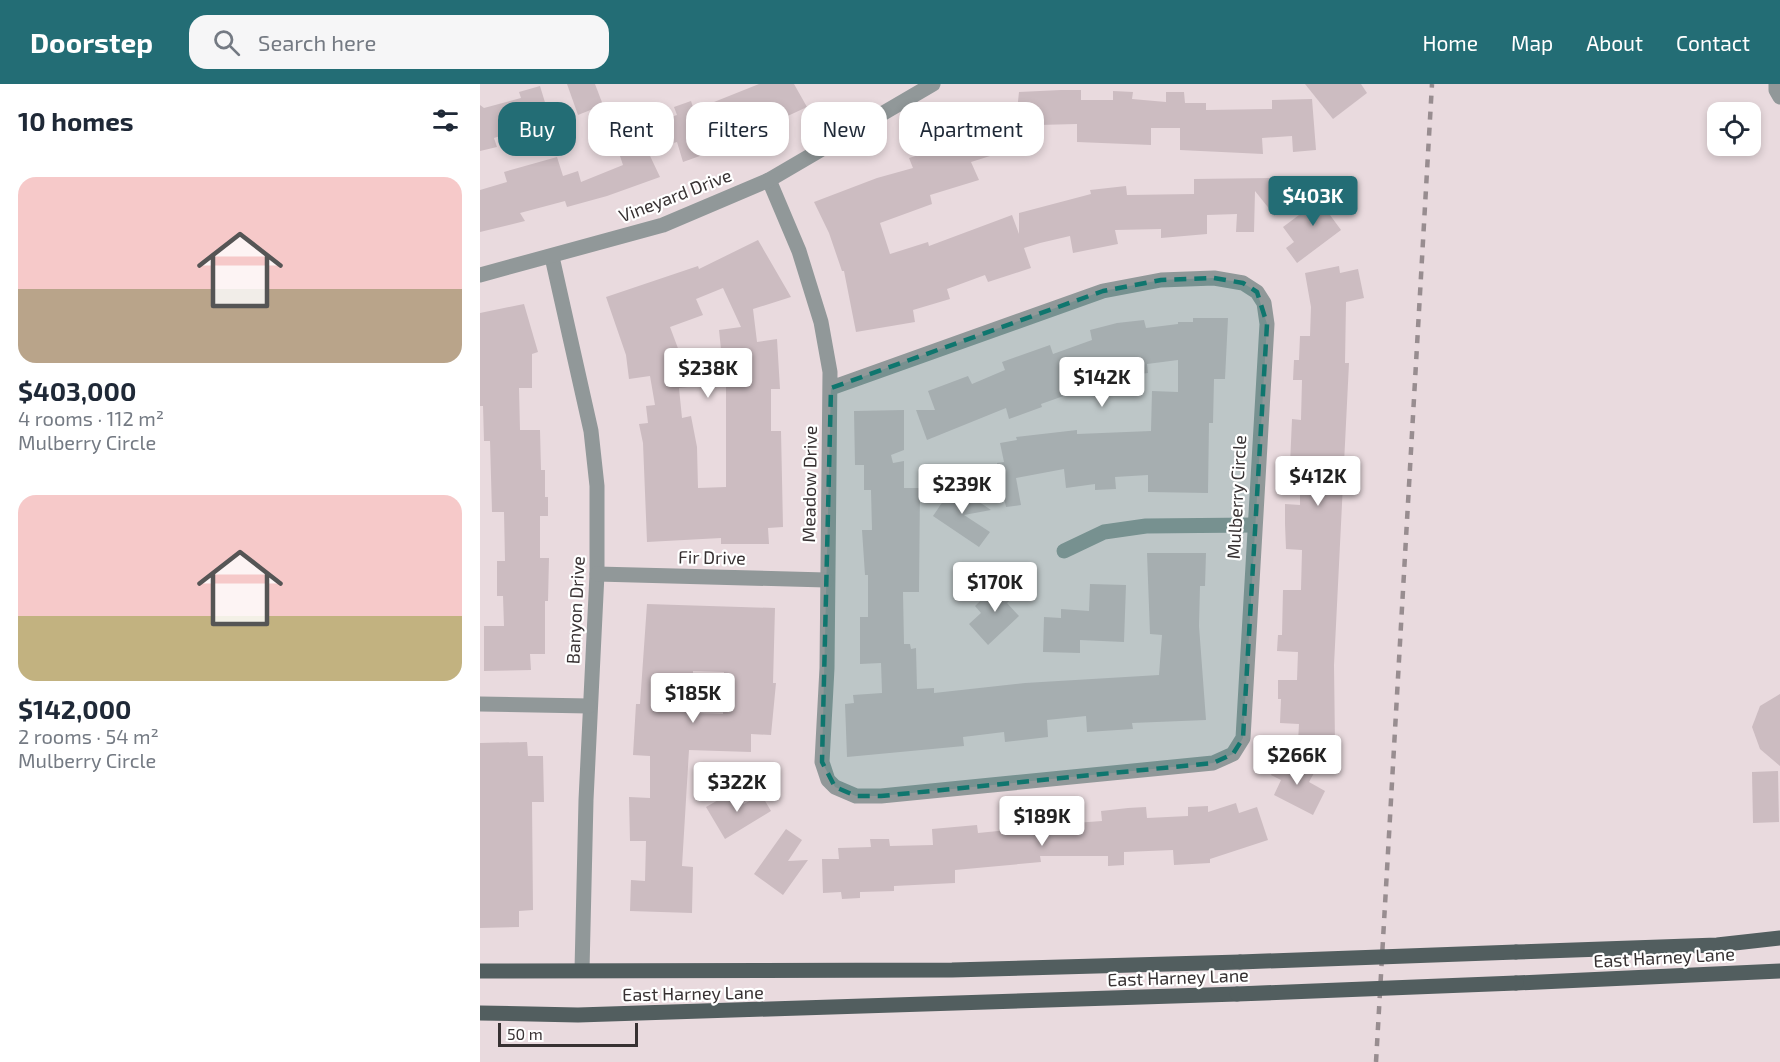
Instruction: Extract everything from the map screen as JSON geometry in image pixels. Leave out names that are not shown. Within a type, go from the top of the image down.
[{"type":"main road","name":"East Harney Lane","points":[[480,970],[952,969],[1240,962],[1717,945],[1780,938]]},
{"type":"main road","name":"East Harney Lane","points":[[480,1013],[578,1015],[1237,994],[1780,971]]},
{"type":"street","name":"Vineyard Drive","points":[[480,274],[552,257],[663,225],[770,180],[933,84]]},
{"type":"street","points":[[1776,84],[1780,97]]},
{"type":"street","name":"Meadow Drive","points":[[770,180],[799,251],[821,322],[831,388],[826,580],[827,668],[822,762],[828,780],[843,790]]},
{"type":"street","name":"Banyon Drive","points":[[552,257],[591,431],[597,486],[597,574],[589,706],[582,970]]},
{"type":"street","name":"Mulberry Circle","points":[[831,388],[1103,291],[1161,280],[1214,278],[1243,283],[1257,292],[1264,303],[1267,324],[1242,738],[1233,754],[1226,759],[881,796],[856,796],[843,790]]},
{"type":"street","points":[[1064,551],[1104,532],[1146,526],[1254,525]]},
{"type":"street","name":"Fir Drive","points":[[597,574],[826,580]]},
{"type":"street","points":[[480,704],[589,706]]},
{"type":"highlighted area","points":[[1214,278],[1243,283],[1257,292],[1267,324],[1243,738],[1233,754],[1213,763],[881,796],[856,796],[835,787],[822,762],[831,388],[1103,291],[1161,280]]},
{"type":"building","points":[[567,84],[595,84],[602,102],[588,102],[588,111],[578,115],[576,102],[573,102]]},
{"type":"building","points":[[759,84],[794,84],[804,102],[801,102],[801,110],[789,115],[789,102],[714,102]]},
{"type":"building","points":[[1305,84],[1361,84],[1367,93],[1333,119]]},
{"type":"building","points":[[540,86],[545,102],[506,102],[521,98],[519,92]]},
{"type":"building","points":[[1081,90],[1081,100],[1113,100],[1113,91],[1133,92],[1132,99],[1166,102],[1166,92],[1184,92],[1185,103],[1206,103],[1206,110],[1272,109],[1272,100],[1312,99],[1316,150],[1293,152],[1292,136],[1262,138],[1263,154],[1180,150],[1180,128],[1151,128],[1151,145],[1077,142],[1077,124],[1044,125],[1044,102],[1018,102],[1019,92]]},
{"type":"building","points":[[686,103],[686,156],[700,156],[683,162],[677,142],[674,143],[674,116],[677,115],[674,107]]},
{"type":"building","points":[[498,104],[498,137],[494,138],[497,147],[480,151],[480,105],[484,108]]},
{"type":"building","points":[[620,156],[650,156],[660,177],[607,196],[567,207],[565,201],[520,213],[525,221],[480,232],[480,190],[507,182],[504,172],[557,157],[563,176],[578,171],[581,182],[623,165]]},
{"type":"building","points":[[916,156],[990,156],[971,162],[979,180],[930,195],[932,204],[880,223],[890,254],[928,242],[929,246],[1012,215],[1019,234],[1019,213],[1091,194],[1090,190],[1126,186],[1127,195],[1194,194],[1194,179],[1276,178],[1275,216],[1255,191],[1254,232],[1236,232],[1237,214],[1207,215],[1207,234],[1161,238],[1161,229],[1115,230],[1118,244],[1073,253],[1070,236],[1040,243],[1024,248],[1031,268],[988,282],[985,275],[947,289],[950,299],[913,310],[915,322],[856,332],[844,271],[842,271],[829,233],[814,202],[877,178],[913,168],[909,158]]},
{"type":"building","points":[[1331,191],[1343,206],[1330,215],[1341,230],[1297,263],[1286,248],[1294,242],[1283,227]]},
{"type":"building","points":[[758,240],[791,297],[753,309],[757,342],[777,339],[780,389],[771,389],[771,431],[781,431],[783,527],[768,528],[769,544],[721,544],[721,538],[647,542],[643,443],[639,424],[648,423],[646,406],[655,405],[650,376],[629,379],[626,355],[606,297],[698,266],[699,269]],"holes":[[[723,288],[741,327],[719,330],[722,359],[726,359],[726,487],[698,488],[697,447],[691,416],[682,418],[679,388],[688,387],[683,351],[679,351],[670,327],[703,315],[696,299]]]},
{"type":"building","points":[[1339,266],[1340,273],[1358,269],[1364,298],[1346,302],[1345,363],[1349,363],[1334,665],[1335,744],[1298,742],[1299,724],[1280,723],[1281,699],[1278,699],[1278,680],[1297,680],[1298,652],[1277,651],[1278,635],[1282,635],[1283,590],[1301,590],[1302,550],[1286,549],[1285,504],[1300,505],[1300,465],[1290,465],[1292,419],[1301,420],[1302,380],[1293,380],[1294,360],[1299,360],[1300,336],[1310,336],[1311,307],[1305,273]]},
{"type":"building","points":[[524,304],[538,352],[532,354],[532,388],[519,388],[520,430],[540,430],[541,470],[545,470],[545,497],[548,497],[548,516],[540,516],[540,558],[549,558],[548,601],[545,601],[545,654],[530,654],[531,670],[484,671],[484,626],[504,626],[503,596],[497,596],[497,561],[505,561],[504,512],[492,512],[490,441],[484,441],[483,406],[480,406],[480,313]]},
{"type":"building","points":[[1193,318],[1228,318],[1225,379],[1214,379],[1213,423],[1209,423],[1208,493],[1148,492],[1148,475],[1115,477],[1116,489],[1095,490],[1095,484],[1066,488],[1064,469],[1016,478],[1021,505],[1006,507],[997,463],[1004,462],[1000,443],[1017,440],[1016,437],[1077,430],[1077,434],[1151,431],[1152,391],[1178,392],[1178,360],[1147,364],[1148,373],[1117,377],[1118,381],[1089,387],[1041,404],[1042,407],[1009,419],[1006,408],[927,440],[916,410],[935,410],[928,391],[968,376],[972,384],[1005,370],[1002,362],[1050,345],[1053,354],[1092,340],[1090,330],[1117,323],[1144,320],[1146,328],[1178,324],[1178,322],[1193,322]]},
{"type":"building","points":[[904,410],[904,450],[891,455],[893,463],[904,461],[904,488],[920,488],[919,592],[903,592],[904,644],[910,644],[911,649],[916,648],[917,689],[934,688],[934,693],[1025,683],[1159,675],[1162,635],[1150,634],[1147,553],[1206,553],[1205,586],[1200,586],[1199,626],[1206,720],[1132,723],[1133,729],[1087,732],[1086,716],[1047,720],[1048,737],[1005,742],[1004,732],[963,737],[964,746],[847,757],[845,704],[854,703],[853,695],[882,693],[881,663],[860,664],[860,617],[868,617],[868,575],[865,575],[862,530],[872,530],[871,490],[864,490],[864,465],[855,465],[854,411]]},
{"type":"building","points":[[954,485],[991,510],[964,515],[990,532],[979,547],[933,516]]},
{"type":"building","points":[[1002,580],[1016,595],[1007,603],[1019,616],[988,645],[969,624],[981,613],[975,606]]},
{"type":"building","points":[[1090,584],[1126,585],[1124,642],[1080,640],[1080,653],[1043,652],[1044,617],[1061,618],[1061,609],[1089,611]]},
{"type":"building","points":[[647,604],[775,608],[773,683],[776,683],[771,735],[751,734],[751,752],[689,750],[682,866],[693,867],[692,913],[630,911],[631,880],[645,881],[646,841],[630,841],[629,797],[650,798],[650,756],[633,755],[636,704],[640,704]],"holes":[[[693,671],[724,672],[723,714],[692,713]]]},
{"type":"building","points":[[1780,694],[1780,766],[1760,749],[1752,727],[1760,706]]},
{"type":"building","points":[[527,742],[528,756],[543,756],[544,802],[532,802],[533,910],[519,911],[519,927],[480,928],[480,743]]},
{"type":"building","points":[[1280,756],[1314,773],[1309,782],[1325,791],[1313,815],[1274,795],[1281,780],[1271,775]]},
{"type":"building","points":[[1778,771],[1779,822],[1753,823],[1752,772]]},
{"type":"building","points":[[736,790],[744,804],[761,794],[771,811],[725,839],[706,807]]},
{"type":"building","points":[[1236,803],[1239,813],[1257,807],[1268,840],[1210,859],[1210,863],[1174,865],[1173,850],[1124,852],[1124,865],[1108,866],[1108,856],[1040,856],[1041,862],[955,870],[955,883],[894,886],[894,891],[860,892],[860,898],[842,899],[841,892],[823,893],[822,859],[839,859],[838,848],[871,847],[870,839],[889,839],[890,846],[933,845],[932,829],[977,825],[978,833],[1018,829],[1017,821],[1061,816],[1061,824],[1102,821],[1101,811],[1146,807],[1147,818],[1188,816],[1188,807],[1208,806],[1208,812]]},
{"type":"building","points":[[786,829],[802,840],[788,861],[808,860],[783,895],[754,874]]},
{"type":"railway","points":[[1376,1062],[1432,84]]}]
